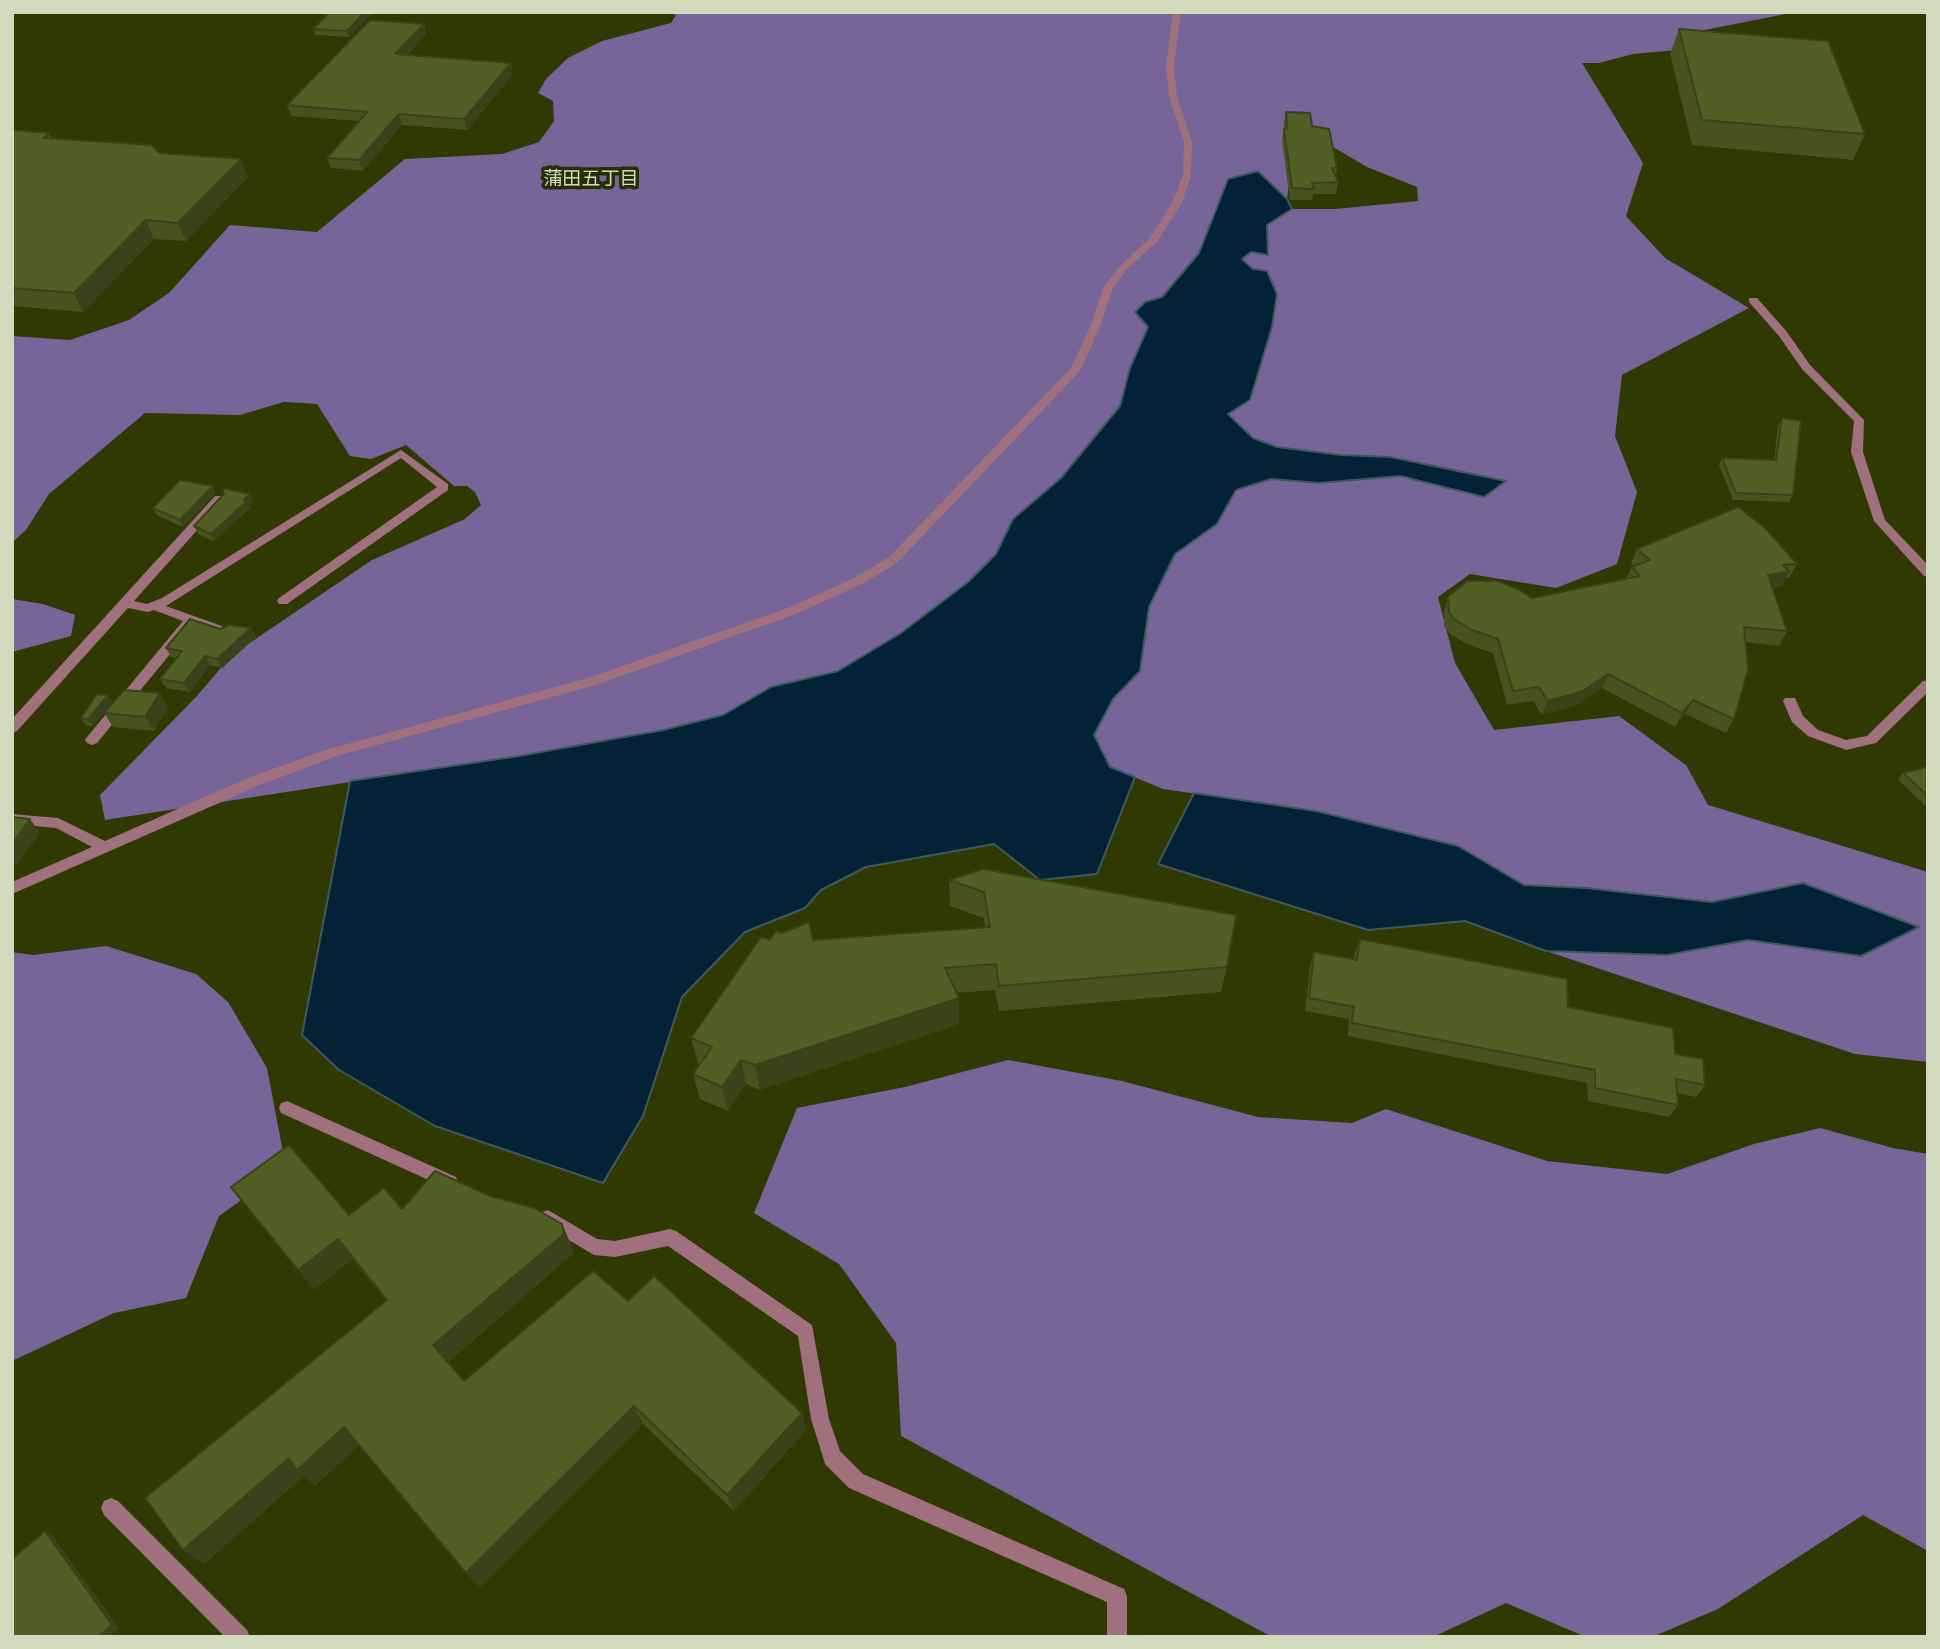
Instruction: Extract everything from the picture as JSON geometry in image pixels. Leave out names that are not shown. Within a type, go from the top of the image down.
[{"type":"street","points":[[12,888],[255,781],[334,752],[591,682],[792,611],[858,581],[893,560],[1076,369],[1095,327],[1108,288],[1124,267],[1154,240],[1177,203],[1187,175],[1188,142],[1172,97],[1170,66],[1177,12]]},
{"type":"street","points":[[1753,300],[1783,334],[1806,367],[1859,420],[1857,452],[1880,521],[1928,573]]},
{"type":"street","points":[[125,603],[148,608],[155,606],[401,453],[444,487],[283,601]]},
{"type":"street","points":[[12,728],[219,499]]},
{"type":"street","points":[[155,606],[226,632]]},
{"type":"street","points":[[92,740],[192,620]]},
{"type":"street","points":[[1790,701],[1797,719],[1813,733],[1846,745],[1871,740],[1928,684]]},
{"type":"street","points":[[12,819],[58,823],[103,846]]},
{"type":"street","points":[[287,1108],[471,1192]]},
{"type":"street","points":[[528,1213],[550,1219],[594,1247],[615,1249],[670,1237],[806,1331],[820,1419],[832,1457],[856,1480],[1116,1596],[1116,1637]]},
{"type":"street","points":[[111,1508],[240,1637]]},
{"type":"shaded area","points":[[667,12],[1796,12],[1679,35],[1678,50],[1633,54],[1599,63],[1582,63],[1643,163],[1626,216],[1665,258],[1749,308],[1622,375],[1615,436],[1637,492],[1617,564],[1556,588],[1470,574],[1438,597],[1455,663],[1494,730],[1619,716],[1686,765],[1708,805],[1928,872],[1928,1062],[1855,1054],[1546,951],[1667,955],[1748,940],[1861,956],[1918,926],[1803,883],[1712,902],[1586,888],[1524,885],[1457,846],[1316,811],[1163,789],[1110,767],[1094,735],[1113,699],[1140,671],[1149,607],[1175,554],[1217,524],[1236,489],[1271,479],[1319,483],[1400,476],[1484,497],[1458,470],[1390,457],[1341,455],[1277,447],[1253,438],[1228,413],[1250,400],[1272,327],[1277,294],[1267,272],[1253,269],[1241,259],[1251,251],[1267,225],[1292,209],[1335,209],[1418,201],[1417,187],[1367,167],[1333,147],[1318,132],[1283,122],[1295,139],[1287,199],[1258,171],[1228,179],[1199,253],[1162,297],[1145,302],[1148,327],[1130,368],[1120,406],[1061,478],[1013,519],[996,554],[968,582],[901,633],[838,671],[771,687],[723,715],[663,730],[519,756],[105,820],[100,795],[196,697],[232,655],[372,560],[465,519],[481,505],[475,492],[467,486],[454,486],[406,445],[371,459],[350,456],[317,404],[284,402],[240,415],[145,413],[49,494],[26,530],[12,543],[12,336],[70,340],[129,320],[169,293],[230,225],[317,232],[405,159],[502,154],[539,142],[554,121],[553,101],[538,93],[546,79],[568,58],[602,41],[671,23],[676,15]]},
{"type":"shaded area","points":[[12,599],[43,604],[75,615],[71,636],[12,652]]},
{"type":"shaded area","points":[[106,946],[196,974],[228,1002],[267,1068],[286,1168],[219,1216],[186,1298],[114,1313],[12,1361],[12,952],[33,955]]},
{"type":"shaded area","points":[[1008,1060],[1122,1081],[1258,1117],[1352,1123],[1386,1109],[1547,1161],[1667,1174],[1754,1144],[1820,1128],[1893,1148],[1928,1154],[1928,1551],[1863,1515],[1718,1609],[1652,1637],[1586,1637],[1506,1603],[1433,1637],[1272,1637],[901,1436],[896,1343],[839,1264],[754,1213],[797,1108],[905,1087]]},
{"type":"water","points":[[1258,171],[1287,199],[1292,209],[1267,225],[1268,255],[1251,252],[1242,259],[1253,269],[1267,271],[1277,294],[1272,327],[1250,400],[1228,414],[1253,438],[1277,447],[1341,455],[1390,457],[1506,481],[1484,497],[1400,476],[1319,483],[1271,479],[1236,490],[1217,524],[1175,554],[1149,607],[1140,671],[1113,699],[1094,735],[1110,767],[1135,777],[1097,874],[1040,880],[994,844],[866,867],[821,890],[805,908],[745,932],[682,997],[643,1116],[603,1183],[435,1126],[339,1070],[302,1035],[350,781],[519,756],[663,730],[723,715],[771,687],[838,671],[901,633],[968,582],[996,554],[1013,519],[1061,478],[1120,406],[1130,368],[1148,327],[1135,312],[1145,302],[1162,297],[1199,253],[1228,179]]},
{"type":"water","points":[[1194,793],[1316,811],[1458,846],[1524,885],[1586,888],[1712,902],[1803,883],[1919,927],[1861,956],[1748,940],[1667,955],[1546,951],[1465,921],[1368,930],[1158,864]]},
{"type":"building","points":[[330,12],[365,12],[347,31],[313,29]]},
{"type":"building","points":[[370,20],[424,24],[395,54],[511,63],[464,119],[399,114],[359,160],[327,158],[367,112],[287,105]]},
{"type":"building","points":[[1679,29],[1828,41],[1865,134],[1702,120]]},
{"type":"building","points":[[1286,112],[1310,113],[1312,126],[1329,129],[1337,168],[1332,168],[1338,182],[1312,183],[1314,189],[1292,188],[1284,129],[1287,129]]},
{"type":"building","points":[[12,130],[49,133],[44,138],[152,145],[159,153],[241,159],[178,223],[146,220],[74,293],[12,288]]},
{"type":"building","points":[[1782,418],[1801,421],[1793,495],[1736,493],[1722,458],[1776,460]]},
{"type":"building","points":[[180,480],[213,486],[180,520],[153,508]]},
{"type":"building","points":[[222,488],[250,494],[244,500],[247,501],[211,534],[194,526],[224,494]]},
{"type":"building","points":[[1738,507],[1765,528],[1797,564],[1783,565],[1789,572],[1768,575],[1787,631],[1744,627],[1748,670],[1734,719],[1693,700],[1682,713],[1608,674],[1583,691],[1548,701],[1539,687],[1513,691],[1498,639],[1472,630],[1454,619],[1449,612],[1448,597],[1467,581],[1497,581],[1532,598],[1640,576],[1632,567],[1650,560],[1637,549]]},
{"type":"building","points":[[190,619],[220,629],[229,625],[251,628],[217,659],[205,656],[184,683],[160,679],[182,651],[166,648]]},
{"type":"building","points":[[124,690],[160,693],[145,717],[104,713]]},
{"type":"building","points":[[97,694],[108,695],[88,719],[81,718]]},
{"type":"building","points":[[1928,767],[1928,796],[1903,773]]},
{"type":"building","points":[[12,817],[30,819],[12,844]]},
{"type":"building","points":[[983,869],[1236,915],[1227,967],[999,986],[996,964],[945,968],[959,998],[755,1065],[741,1060],[722,1087],[693,1074],[712,1047],[691,1038],[761,937],[770,940],[776,931],[782,933],[809,922],[813,940],[990,927],[984,892],[949,880]]},
{"type":"building","points":[[1360,939],[1567,979],[1568,1007],[1673,1028],[1675,1054],[1703,1059],[1705,1085],[1676,1079],[1678,1105],[1595,1088],[1595,1070],[1352,1023],[1354,1007],[1309,998],[1314,952],[1357,960]]},
{"type":"building","points":[[289,1145],[349,1215],[384,1188],[402,1209],[435,1171],[490,1196],[534,1208],[562,1224],[564,1234],[433,1345],[464,1381],[593,1271],[628,1301],[654,1276],[802,1413],[727,1495],[634,1406],[466,1573],[344,1427],[297,1470],[289,1458],[183,1550],[145,1498],[387,1300],[338,1239],[298,1270],[231,1187]]},
{"type":"building","points":[[45,1531],[112,1625],[98,1637],[12,1637],[12,1559]]},
{"type":"district","name":"蒲田五丁目","points":[[591,179]]}]
